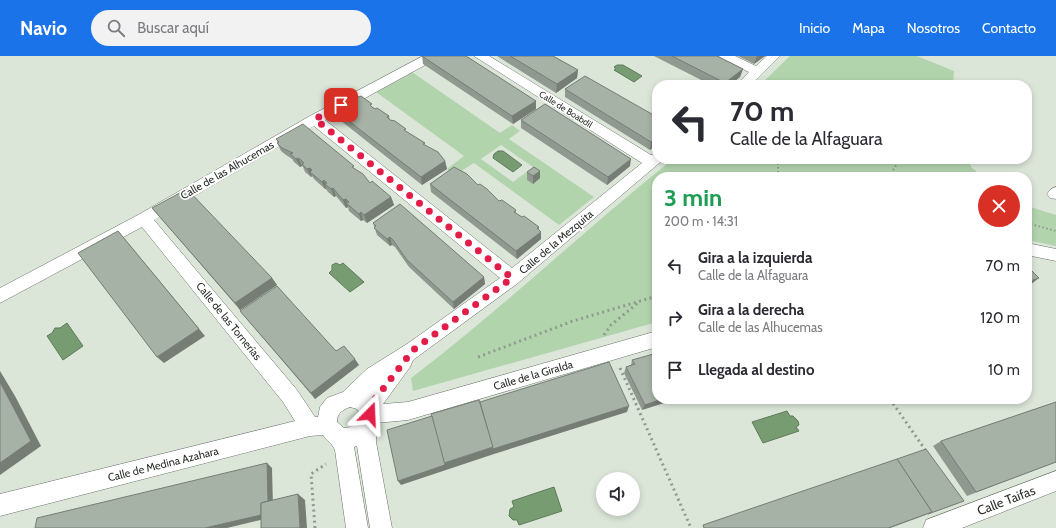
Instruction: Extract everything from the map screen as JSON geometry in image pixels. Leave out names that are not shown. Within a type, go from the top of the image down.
[{"type":"street","name":"Calle de las Alhucemas","points":[[0,296],[144,219],[315,119],[432,56]]},
{"type":"street","name":"Calle de Boabdil","points":[[480,56],[652,158]]},
{"type":"street","points":[[725,56],[758,72]]},
{"type":"street","points":[[749,80],[774,56]]},
{"type":"street","points":[[315,119],[512,278]]},
{"type":"street","name":"Calle de la Mezquita","points":[[350,398],[374,376],[413,350],[512,278],[652,162]]},
{"type":"street","name":"Calle de las Tornerías","points":[[144,219],[290,396],[346,450],[358,528]]},
{"type":"street","points":[[1032,250],[1056,255]]},
{"type":"street","name":"Calle de la Giralda","points":[[368,416],[408,411],[652,340]]},
{"type":"street","name":"Calle de la Mezquita","points":[[368,416],[386,385],[413,350]]},
{"type":"street","points":[[386,385],[389,396],[396,405],[408,411]]},
{"type":"street","points":[[368,416],[359,434],[349,438],[325,430],[327,417],[336,404],[350,398],[358,398],[364,402],[368,416],[366,442],[381,528]]},
{"type":"street","name":"Calle de Medina Azahara","points":[[0,505],[325,430]]},
{"type":"street","name":"Calle Taifas","points":[[934,528],[1056,481]]},
{"type":"path","points":[[1032,224],[1056,231]]},
{"type":"path","points":[[478,357],[573,321],[652,298]]},
{"type":"path","points":[[639,302],[611,325],[603,336],[613,352],[691,528]]},
{"type":"path","points":[[894,404],[930,456]]},
{"type":"path","points":[[315,528],[310,474],[324,468],[328,463]]},
{"type":"shaded area","points":[[790,56],[917,56],[954,71],[953,80],[765,80]]},
{"type":"shaded area","points":[[617,65],[623,65],[642,76],[634,82],[614,70],[616,69],[614,67]]},
{"type":"shaded area","points":[[412,72],[500,133],[512,125],[520,131],[509,139],[594,197],[559,225],[474,163],[455,175],[447,169],[464,156],[376,92]],"holes":[[[501,145],[533,167],[513,182],[481,159]]]},
{"type":"shaded area","points":[[498,151],[503,151],[522,165],[513,172],[493,158],[494,154]]},
{"type":"shaded area","points":[[667,164],[970,164],[977,172],[657,172]]},
{"type":"shaded area","points":[[652,176],[652,323],[413,391],[411,378],[478,325]]},
{"type":"shaded area","points":[[1032,208],[1056,215],[1056,246],[1032,241]]},
{"type":"shaded area","points":[[336,263],[340,265],[343,263],[364,282],[350,292],[329,273],[332,270],[332,265]]},
{"type":"shaded area","points":[[67,323],[83,346],[63,360],[47,336],[52,333],[55,328],[60,328]]},
{"type":"shaded area","points":[[787,411],[790,416],[793,416],[798,421],[799,425],[796,427],[799,431],[763,443],[752,422]]},
{"type":"shaded area","points":[[554,487],[562,511],[519,525],[517,520],[513,520],[509,516],[510,509],[514,507],[512,501]]},
{"type":"building","points":[[422,56],[466,56],[536,101],[512,116]]},
{"type":"building","points":[[510,56],[553,56],[578,70],[557,84]]},
{"type":"building","points":[[672,56],[717,56],[743,69],[729,80],[719,80]]},
{"type":"building","points":[[585,76],[652,114],[652,141],[651,142],[565,89]]},
{"type":"building","points":[[356,95],[359,97],[361,96],[372,104],[370,105],[372,107],[375,109],[377,108],[389,116],[387,117],[390,120],[395,121],[406,129],[404,130],[425,143],[423,144],[438,152],[445,161],[421,177],[332,108]]},
{"type":"building","points":[[545,104],[631,159],[608,177],[521,120]]},
{"type":"building","points":[[303,124],[354,166],[352,167],[363,174],[370,183],[372,181],[391,197],[364,215],[361,212],[359,214],[346,203],[349,202],[346,199],[343,200],[333,188],[331,189],[325,184],[327,183],[324,180],[322,182],[310,172],[312,170],[310,168],[307,169],[302,164],[304,163],[301,160],[298,158],[296,159],[290,154],[293,153],[282,148],[277,143],[279,142],[276,139]]},
{"type":"building","points":[[454,167],[467,174],[478,185],[480,184],[487,189],[499,201],[502,200],[516,210],[514,212],[522,217],[524,216],[539,227],[537,228],[541,232],[516,251],[430,184]]},
{"type":"building","points":[[534,167],[540,171],[533,176],[527,172]]},
{"type":"building","points":[[187,189],[272,278],[235,303],[152,208]]},
{"type":"building","points":[[400,204],[484,277],[453,302],[407,260],[390,237],[387,239],[374,228],[376,226],[373,223]]},
{"type":"building","points":[[118,231],[199,329],[157,357],[78,253]]},
{"type":"building","points":[[1032,271],[1039,278],[1032,280]]},
{"type":"building","points":[[277,286],[336,351],[344,346],[355,359],[311,393],[240,311]]},
{"type":"building","points":[[652,354],[652,403],[645,405],[626,367],[635,364],[632,360]]},
{"type":"building","points":[[609,362],[629,406],[493,449],[480,402]]},
{"type":"building","points":[[0,382],[31,441],[0,463]]},
{"type":"building","points":[[479,400],[493,447],[444,463],[431,414]]},
{"type":"building","points":[[1056,402],[1056,462],[976,492],[941,441]]},
{"type":"building","points":[[432,416],[445,465],[398,481],[387,430]]},
{"type":"building","points":[[926,449],[964,501],[928,514],[932,512],[897,459]]},
{"type":"building","points":[[897,459],[932,512],[888,528],[704,528],[703,525]]},
{"type":"building","points":[[267,463],[268,501],[261,503],[261,515],[205,528],[35,528],[37,518]]},
{"type":"building","points":[[298,494],[300,528],[261,528],[261,503]]},
{"type":"route","points":[[341,105],[315,119],[512,278],[413,350],[369,407],[370,414]]}]
